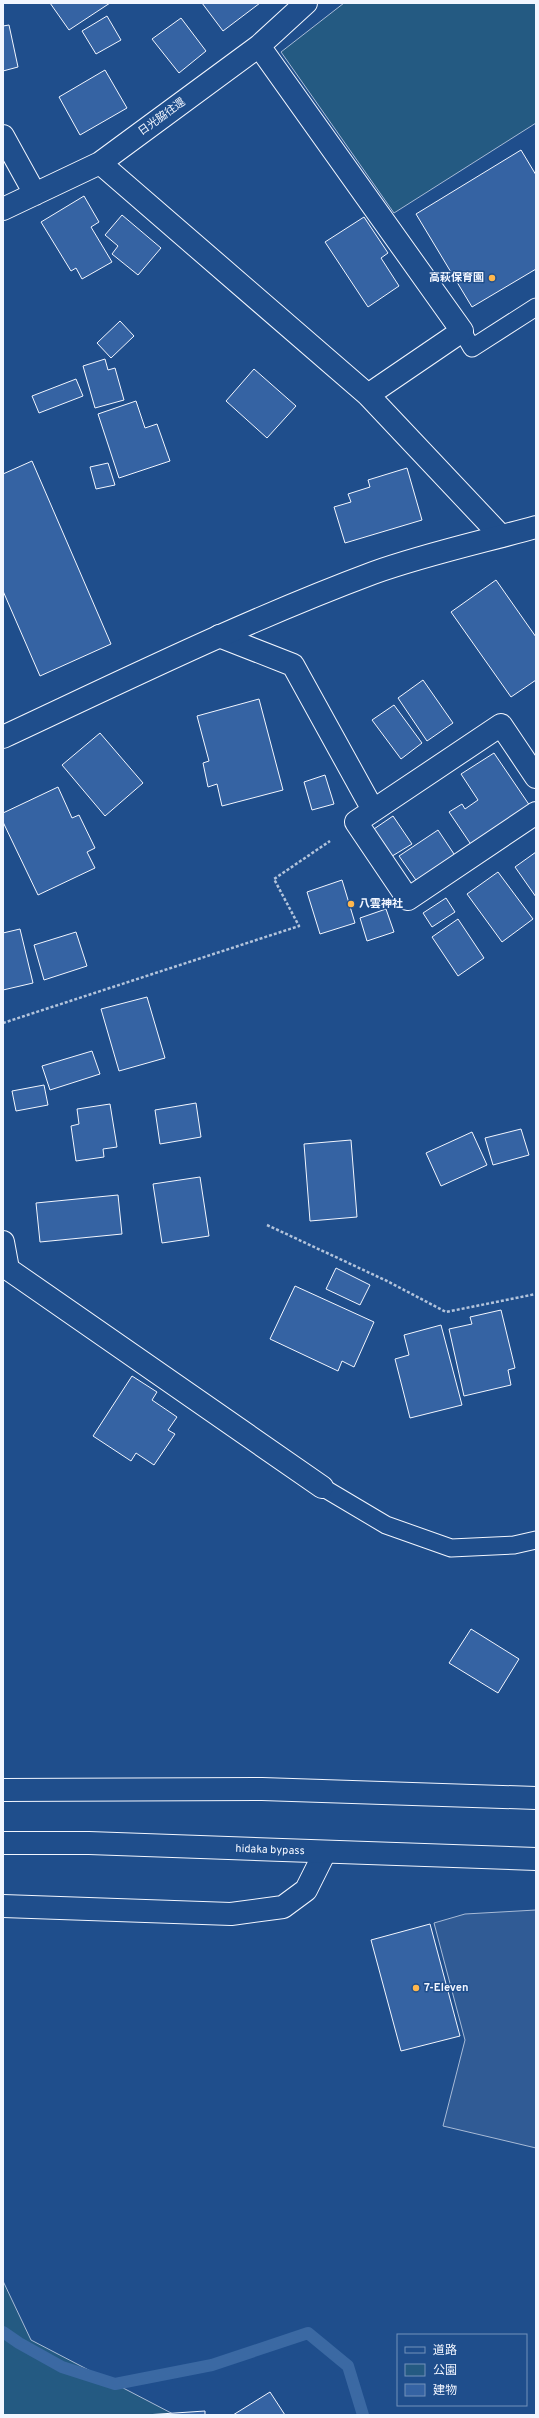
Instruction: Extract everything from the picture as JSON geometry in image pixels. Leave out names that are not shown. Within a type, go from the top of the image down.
[{"type":"main road","name":"日光脇往還","points":[[3,209],[100,163],[259,46],[306,3]]},
{"type":"main road","points":[[259,46],[462,331],[368,395]]},
{"type":"main road","points":[[3,136],[35,194]]},
{"type":"main road","points":[[100,163],[368,395],[502,536]]},
{"type":"main road","points":[[3,737],[219,636],[374,573],[438,552],[536,527]]},
{"type":"main road","points":[[219,636],[293,665],[365,816],[408,899],[536,813]]},
{"type":"main road","points":[[365,816],[501,725],[536,776]]},
{"type":"main road","points":[[3,1242],[5,1274],[322,1487]]},
{"type":"main road","points":[[5,1786],[262,1790],[536,1798]]},
{"type":"main road","name":"hidaka bypass","points":[[3,1843],[88,1843],[536,1860]]},
{"type":"main road","points":[[3,1906],[231,1914],[283,1907],[306,1890],[325,1852]]},
{"type":"lane","points":[[462,331],[472,348],[536,307]]},
{"type":"lane","points":[[322,1487],[386,1525],[451,1548],[514,1545],[536,1540]]},
{"type":"path","points":[[3,1023],[299,926],[274,879],[365,816]]},
{"type":"path","points":[[267,1225],[387,1281],[446,1312],[536,1294]]},
{"type":"green space","points":[[344,3],[536,3],[536,123],[394,213],[281,52]]},
{"type":"green space","points":[[3,2281],[31,2340],[175,2415],[3,2415]]},
{"type":"shaded area","points":[[536,1910],[536,2148],[443,2126],[465,2040],[434,1923],[465,1914]]},
{"type":"building","points":[[50,3],[110,3],[69,30]]},
{"type":"building","points":[[202,3],[260,3],[223,31]]},
{"type":"building","points":[[107,16],[121,40],[96,54],[82,31]]},
{"type":"building","points":[[181,18],[206,51],[179,73],[152,39]]},
{"type":"building","points":[[9,25],[18,67],[3,71],[3,26]]},
{"type":"building","points":[[105,70],[127,108],[80,135],[59,97]]},
{"type":"building","points":[[521,150],[536,175],[536,269],[472,307],[416,214]]},
{"type":"building","points":[[84,196],[99,222],[91,227],[112,262],[82,279],[76,268],[71,271],[41,222]]},
{"type":"building","points":[[122,215],[161,248],[138,275],[112,254],[118,246],[105,235]]},
{"type":"building","points":[[364,217],[388,253],[381,258],[399,286],[368,307],[325,242]]},
{"type":"building","points":[[120,321],[134,336],[111,358],[97,343]]},
{"type":"building","points":[[105,359],[108,370],[115,368],[124,400],[95,408],[83,366]]},
{"type":"building","points":[[254,369],[296,406],[267,438],[226,401]]},
{"type":"building","points":[[76,379],[83,396],[39,413],[32,396]]},
{"type":"building","points":[[136,401],[145,428],[157,424],[170,461],[119,478],[98,414]]},
{"type":"building","points":[[32,461],[111,644],[40,676],[3,591],[3,474]]},
{"type":"building","points":[[108,463],[115,485],[96,489],[90,467]]},
{"type":"building","points":[[407,468],[422,520],[345,543],[334,507],[351,502],[348,494],[370,487],[368,480]]},
{"type":"building","points":[[496,580],[536,637],[536,680],[511,697],[451,612]]},
{"type":"building","points":[[423,680],[453,723],[427,741],[398,698]]},
{"type":"building","points":[[259,699],[283,790],[222,806],[217,784],[208,787],[203,763],[209,761],[197,716]]},
{"type":"building","points":[[394,705],[422,743],[401,759],[372,720]]},
{"type":"building","points":[[100,733],[143,783],[105,816],[62,765]]},
{"type":"building","points":[[494,753],[530,806],[472,846],[449,812],[462,804],[465,809],[478,800],[461,774]]},
{"type":"building","points":[[325,775],[334,804],[312,810],[304,782]]},
{"type":"building","points":[[58,787],[72,818],[79,815],[95,848],[87,852],[95,868],[38,895],[3,822],[3,813]]},
{"type":"building","points":[[393,816],[412,844],[389,858],[371,831]]},
{"type":"building","points":[[438,830],[456,857],[418,883],[399,856]]},
{"type":"building","points":[[536,852],[536,897],[515,867]]},
{"type":"building","points":[[498,872],[533,919],[502,942],[467,894]]},
{"type":"building","points":[[342,880],[355,923],[320,934],[307,892]]},
{"type":"building","points":[[446,898],[455,912],[432,927],[423,913]]},
{"type":"building","points":[[386,909],[394,932],[367,941],[360,918]]},
{"type":"building","points":[[458,919],[484,958],[458,976],[432,937]]},
{"type":"building","points":[[20,929],[33,983],[3,990],[3,933]]},
{"type":"building","points":[[76,932],[87,966],[44,980],[34,945]]},
{"type":"building","points":[[147,997],[165,1058],[119,1071],[101,1009]]},
{"type":"building","points":[[92,1051],[100,1074],[50,1090],[42,1066]]},
{"type":"building","points":[[44,1085],[48,1105],[16,1111],[12,1091]]},
{"type":"building","points":[[196,1103],[201,1137],[160,1144],[155,1110]]},
{"type":"building","points":[[110,1104],[117,1147],[103,1149],[104,1157],[76,1161],[71,1126],[79,1124],[77,1109]]},
{"type":"building","points":[[521,1129],[529,1155],[493,1165],[485,1138]]},
{"type":"building","points":[[472,1132],[487,1165],[441,1186],[426,1153]]},
{"type":"building","points":[[351,1140],[357,1217],[310,1221],[304,1144]]},
{"type":"building","points":[[200,1177],[209,1236],[162,1243],[153,1184]]},
{"type":"building","points":[[118,1195],[122,1234],[40,1242],[36,1203]]},
{"type":"building","points":[[336,1268],[370,1285],[360,1305],[326,1289]]},
{"type":"building","points":[[295,1286],[374,1322],[354,1367],[342,1361],[338,1371],[270,1339]]},
{"type":"building","points":[[501,1310],[515,1368],[508,1370],[511,1385],[464,1396],[449,1329],[472,1324],[470,1317]]},
{"type":"building","points":[[441,1325],[462,1405],[410,1418],[395,1359],[409,1355],[404,1335]]},
{"type":"building","points":[[132,1376],[157,1392],[152,1400],[177,1417],[168,1430],[175,1434],[154,1465],[136,1453],[131,1461],[93,1436]]},
{"type":"building","points":[[471,1629],[519,1659],[498,1693],[449,1663]]},
{"type":"building","name":"7-Eleven","points":[[430,1924],[460,2036],[401,2051],[371,1940]]},
{"type":"building","points":[[270,2392],[285,2415],[233,2415]]},
{"type":"building","points":[[205,2411],[205,2415],[145,2415]]},
{"type":"waterway","points":[[3,2332],[19,2343],[62,2367],[115,2384],[212,2365],[308,2333],[348,2366],[363,2415]]},
{"type":"place","name":"高萩保育園","points":[[492,278]]},
{"type":"place","name":"八雲神社","points":[[351,904]]},
{"type":"place","name":"7-Eleven","points":[[416,1988]]}]
